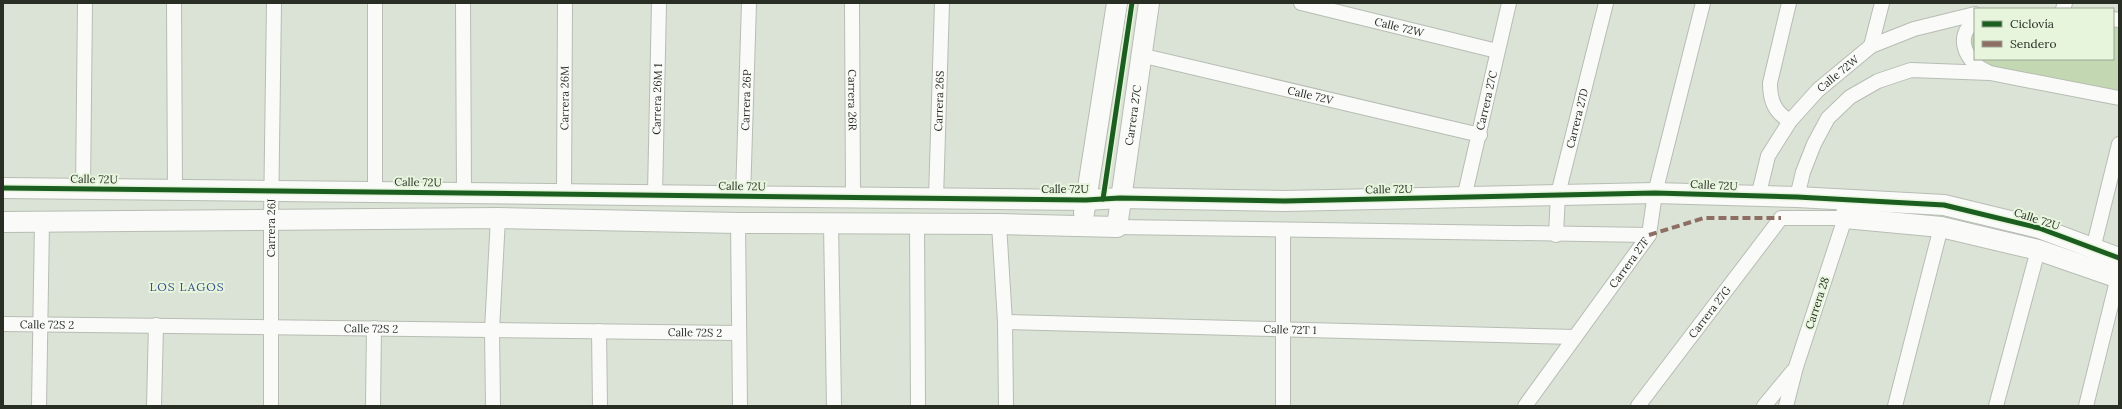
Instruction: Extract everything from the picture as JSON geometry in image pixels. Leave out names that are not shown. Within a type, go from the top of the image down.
[{"type":"street","points":[[83,189],[85,3]]},
{"type":"street","points":[[174,3],[174,190]]},
{"type":"street","name":"Carrera 26J","points":[[271,406],[271,190],[274,3]]},
{"type":"street","points":[[375,3],[375,192]]},
{"type":"street","points":[[463,3],[464,193]]},
{"type":"street","name":"Carrera 26M","points":[[564,194],[565,3]]},
{"type":"street","name":"Carrera 26M 1","points":[[655,194],[659,3]]},
{"type":"street","name":"Carrera 26P","points":[[743,196],[750,3]]},
{"type":"street","name":"Carrera 26R","points":[[852,3],[853,196]]},
{"type":"street","name":"Carrera 26S","points":[[936,198],[942,3]]},
{"type":"street","points":[[1083,225],[1116,3]]},
{"type":"street","name":"Carrera 27C","points":[[1117,227],[1140,55],[1149,3]]},
{"type":"street","name":"Calle 72W","points":[[1301,3],[1497,51]]},
{"type":"street","name":"Carrera 27C","points":[[1464,198],[1480,135],[1497,51],[1509,3]]},
{"type":"street","name":"Carrera 27D","points":[[1556,235],[1558,194],[1606,3]]},
{"type":"street","name":"Carrera 27F","points":[[1525,406],[1649,234],[1656,193],[1702,3]]},
{"type":"street","points":[[1789,3],[1770,83],[1770,96],[1774,107],[1782,116],[1790,121]]},
{"type":"street","points":[[1871,46],[1882,3]]},
{"type":"street","name":"Calle 72W","points":[[1758,197],[1768,156],[1790,121],[1818,90],[1871,46],[1914,29],[1973,13],[1971,23],[1965,35],[1964,48],[1969,60],[1978,69],[1990,73],[2119,98]]},
{"type":"street","name":"Calle 72V","points":[[1140,55],[1480,135]]},
{"type":"street","name":"Calle 72W","points":[[1797,197],[1803,172],[1814,144],[1828,118],[1850,97],[1878,80],[1911,70],[1990,73]]},
{"type":"street","points":[[2094,249],[2119,144]]},
{"type":"street","name":"Calle 72U","points":[[3,188],[853,196],[1086,200],[1120,198],[1285,201],[1656,193],[1797,197],[1848,209],[1941,227],[2038,250],[2119,278]]},
{"type":"street","name":"Calle 72U","points":[[1848,209],[1944,205],[2013,221],[2119,258]]},
{"type":"street","name":"Carrera 27G","points":[[1638,406],[1781,218],[1848,209]]},
{"type":"street","name":"Carrera 28","points":[[1786,406],[1796,367],[1848,209]]},
{"type":"street","points":[[493,406],[492,330],[498,218]]},
{"type":"street","points":[[3,222],[498,218],[738,223],[1083,225],[1117,227],[1556,235],[1649,234]]},
{"type":"street","points":[[39,406],[42,222]]},
{"type":"street","points":[[738,223],[740,406]]},
{"type":"street","points":[[831,223],[834,406]]},
{"type":"street","points":[[916,223],[918,406]]},
{"type":"street","points":[[999,224],[1005,322],[1006,406]]},
{"type":"street","points":[[1895,406],[1941,227]]},
{"type":"street","points":[[1283,230],[1283,406]]},
{"type":"street","points":[[1996,406],[2038,250]]},
{"type":"street","points":[[2086,406],[2119,278]]},
{"type":"street","name":"Calle 72T 1","points":[[1005,322],[1284,331],[1575,337]]},
{"type":"street","name":"Calle 72S 2","points":[[3,324],[40,323],[739,333]]},
{"type":"street","points":[[154,406],[156,325]]},
{"type":"street","points":[[373,406],[374,328]]},
{"type":"street","points":[[599,331],[600,406]]},
{"type":"street","points":[[1764,406],[1796,367]]},
{"type":"green space","points":[[2114,19],[2119,20],[2119,98],[1978,69],[1975,60],[2114,60]]},
{"type":"green space","points":[[1974,22],[1974,59],[1965,35]]},
{"type":"marked path","points":[[1649,235],[1704,218],[1781,218]]},
{"type":"cycle path","points":[[1103,199],[1132,3]]},
{"type":"cycle path","points":[[3,188],[1086,200],[1120,198],[1285,201],[1655,193],[1797,197],[1944,205],[2039,228],[2119,258]]},
{"type":"district","name":"LOS LAGOS","points":[[187,286]]}]
